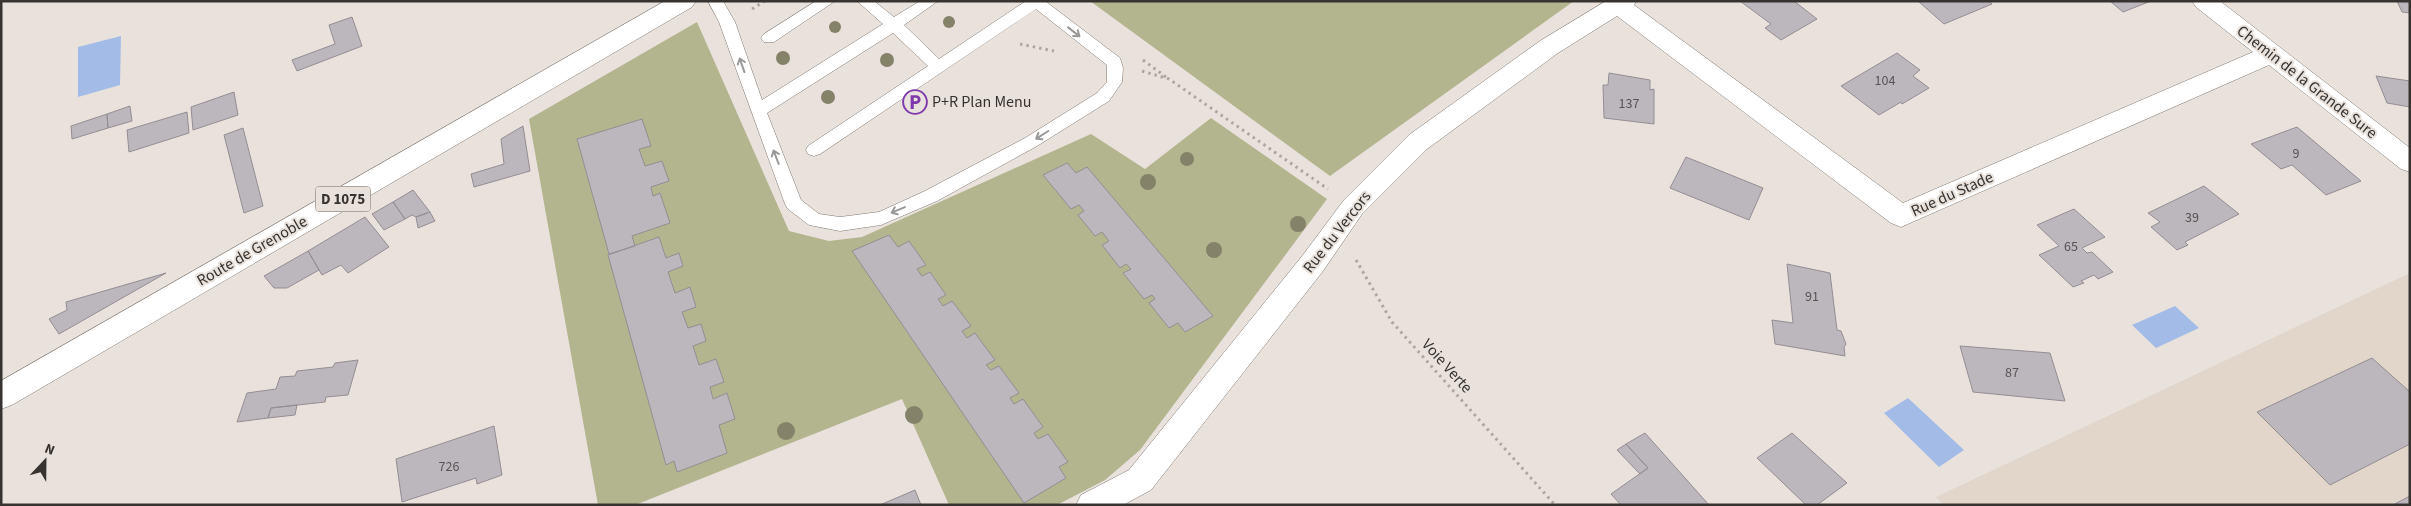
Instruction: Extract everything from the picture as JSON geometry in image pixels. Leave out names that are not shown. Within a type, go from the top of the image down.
[{"type":"street","name":"Route de Grenoble","points":[[1,396],[684,1]]},
{"type":"street","name":"Chemin de la Grande Sure","points":[[2204,1],[2410,162]]},
{"type":"street","name":"Rue du Stade","points":[[1621,3],[1901,216],[2271,54]]},
{"type":"street","name":"Rue du Vercors","points":[[1092,505],[1140,480],[1331,239],[1354,207],[1418,142],[1549,47],[1621,3]]},
{"type":"lane","points":[[715,1],[727,22],[758,111],[794,204],[815,220],[840,224],[881,218],[931,196],[1031,142],[1112,90],[1117,76],[1114,62],[1036,2],[814,150]]},
{"type":"lane","points":[[769,38],[828,1]]},
{"type":"lane","points":[[864,1],[894,25],[938,67]]},
{"type":"lane","points":[[758,111],[931,1]]},
{"type":"path","points":[[986,35],[1060,52]]},
{"type":"path","points":[[1114,62],[1169,79],[1354,207]]},
{"type":"path","name":"Voie Verte","points":[[1331,239],[1354,255],[1392,322],[1555,505]]},
{"type":"shaded area","points":[[2410,273],[2410,505],[1944,505],[1936,497]]},
{"type":"green space","points":[[1090,1],[1574,1],[1330,176]]},
{"type":"green space","points":[[697,22],[789,231],[829,241],[862,237],[1091,134],[1145,169],[1211,118],[1327,199],[1140,450],[1105,480],[1057,505],[949,505],[902,399],[635,505],[598,505],[529,119]]},
{"type":"water","points":[[121,36],[120,85],[78,97],[78,47]]},
{"type":"water","points":[[2175,306],[2199,328],[2156,348],[2132,325]]},
{"type":"water","points":[[1908,398],[1964,450],[1939,467],[1884,413]]},
{"type":"building","points":[[1740,1],[1794,1],[1817,19],[1781,40],[1765,28],[1771,24]]},
{"type":"building","points":[[1918,1],[1989,1],[1992,4],[1944,24]]},
{"type":"building","points":[[2110,1],[2151,1],[2123,12]]},
{"type":"building","points":[[2397,1],[2410,1],[2410,13],[2402,12]]},
{"type":"building","points":[[352,17],[362,46],[297,71],[292,60],[335,44],[329,25]]},
{"type":"building","points":[[1897,53],[1920,70],[1913,76],[1929,88],[1879,115],[1841,86]]},
{"type":"building","points":[[1609,73],[1650,80],[1650,90],[1654,89],[1654,124],[1604,118],[1603,85],[1608,85]]},
{"type":"building","points":[[2376,76],[2410,81],[2410,107],[2387,103]]},
{"type":"building","points":[[234,92],[238,115],[193,130],[191,107]]},
{"type":"building","points":[[130,106],[132,121],[108,128],[107,114]]},
{"type":"building","points":[[187,112],[189,133],[129,152],[127,130]]},
{"type":"building","points":[[107,114],[108,128],[72,139],[71,126]]},
{"type":"building","points":[[642,119],[651,146],[639,149],[645,166],[662,161],[669,181],[651,187],[653,196],[660,193],[670,223],[632,236],[635,246],[609,254],[577,139]]},
{"type":"building","points":[[523,126],[530,171],[474,187],[471,174],[504,164],[501,139]]},
{"type":"building","points":[[2297,127],[2361,181],[2326,195],[2292,165],[2281,169],[2251,144]]},
{"type":"building","points":[[243,128],[263,206],[244,213],[224,135]]},
{"type":"building","points":[[1686,157],[1763,188],[1749,220],[1670,188]]},
{"type":"building","points":[[1067,163],[1076,173],[1087,167],[1213,316],[1185,332],[1178,323],[1169,328],[1149,303],[1155,299],[1152,295],[1144,299],[1123,273],[1131,269],[1126,264],[1120,268],[1102,245],[1109,241],[1102,232],[1095,236],[1078,215],[1084,211],[1079,205],[1071,209],[1043,175]]},
{"type":"building","points":[[2204,186],[2239,214],[2185,242],[2188,245],[2177,250],[2151,227],[2160,222],[2148,213]]},
{"type":"building","points":[[413,190],[430,212],[416,217],[412,215],[405,219],[393,202]]},
{"type":"building","points":[[393,202],[405,219],[384,230],[372,214]]},
{"type":"building","points":[[2074,209],[2105,237],[2082,248],[2087,253],[2092,252],[2113,272],[2098,279],[2094,275],[2081,281],[2084,283],[2073,287],[2039,255],[2059,246],[2037,225]]},
{"type":"building","points":[[430,212],[435,221],[418,228],[416,217]]},
{"type":"building","points":[[365,217],[389,247],[348,273],[341,265],[322,275],[308,251]]},
{"type":"building","points":[[889,235],[898,247],[909,241],[926,265],[917,269],[922,276],[930,272],[946,295],[938,299],[943,306],[952,301],[971,326],[962,331],[967,338],[975,333],[995,360],[986,365],[991,370],[999,366],[1019,393],[1010,398],[1014,404],[1023,399],[1043,427],[1034,433],[1038,439],[1048,434],[1068,462],[1059,467],[1066,478],[1024,503],[852,251]]},
{"type":"building","points":[[659,237],[666,258],[679,253],[683,266],[668,272],[675,293],[690,287],[696,307],[682,312],[688,328],[701,324],[706,341],[693,346],[699,365],[716,359],[724,382],[710,387],[713,399],[727,393],[735,419],[719,425],[727,453],[677,472],[674,461],[666,465],[608,255]]},
{"type":"building","points":[[308,251],[319,270],[287,288],[274,288],[264,276]]},
{"type":"building","points":[[1787,264],[1830,273],[1837,330],[1841,331],[1846,344],[1844,347],[1845,356],[1775,344],[1772,320],[1793,323]]},
{"type":"building","points":[[166,273],[59,334],[49,319],[67,310],[66,302]]},
{"type":"building","points":[[1960,346],[2050,353],[2065,401],[1973,392]]},
{"type":"building","points":[[2372,358],[2410,392],[2410,444],[2330,485],[2257,412]]},
{"type":"building","points":[[358,360],[348,395],[326,397],[325,402],[271,408],[268,418],[237,422],[247,393],[276,389],[280,377],[295,376],[297,371],[333,367],[335,363]]},
{"type":"building","points":[[297,405],[295,415],[268,418],[271,408]]},
{"type":"building","points":[[494,426],[502,475],[477,484],[476,478],[402,502],[396,459]]},
{"type":"building","points":[[1645,433],[1709,505],[1621,505],[1611,494],[1648,468],[1626,444]]},
{"type":"building","points":[[1792,433],[1847,483],[1817,505],[1806,505],[1757,458]]},
{"type":"building","points":[[1626,444],[1648,468],[1640,474],[1617,450]]},
{"type":"building","points":[[915,490],[921,505],[880,505]]},
{"type":"building","points":[[2410,496],[2410,505],[2393,505]]},
{"type":"place","name":"P+R Plan Menu","points":[[915,102]]}]
